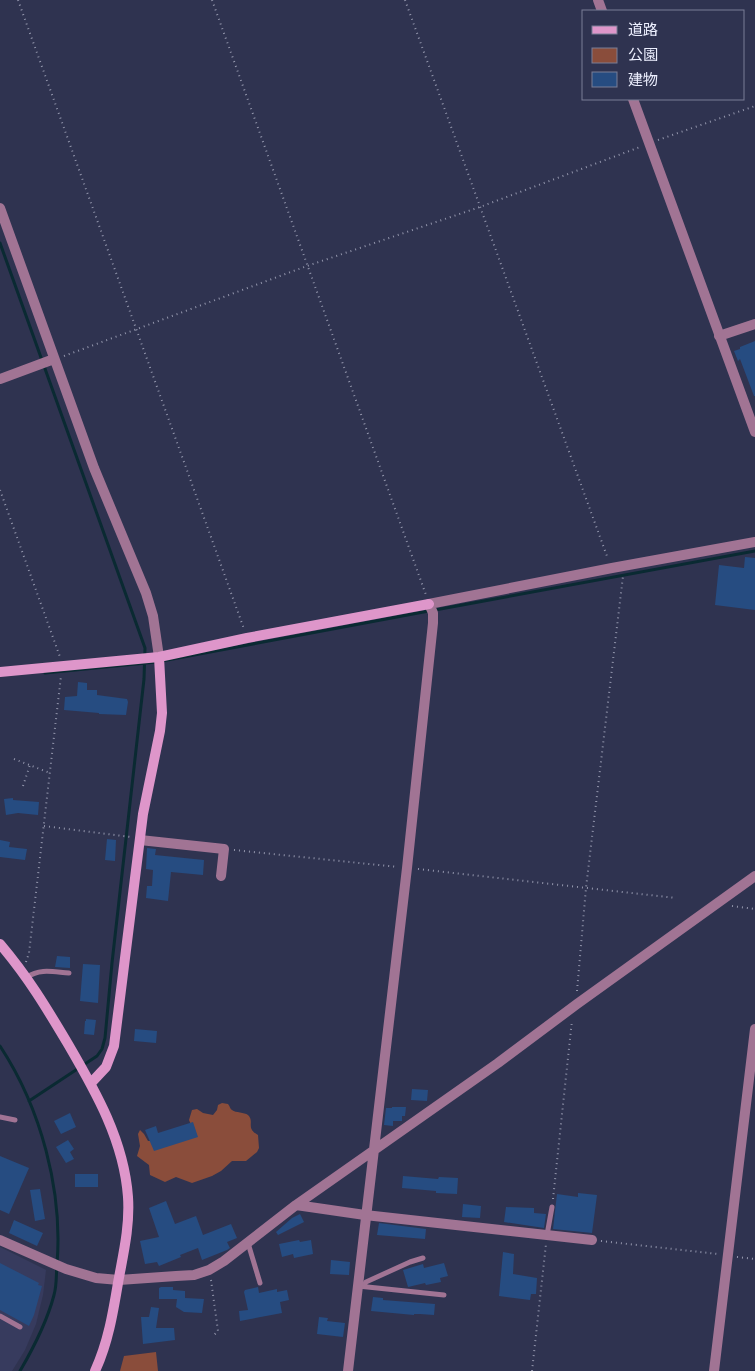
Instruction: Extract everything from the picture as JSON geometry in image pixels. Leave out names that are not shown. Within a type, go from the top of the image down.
[{"type":"street","points":[[633,100],[755,432]]},
{"type":"street","points":[[0,208],[94,468],[146,593],[153,616],[159,657],[162,713],[160,731],[146,794],[114,1046],[106,1067],[91,1082]]},
{"type":"street","points":[[720,336],[755,324]]},
{"type":"street","points":[[0,378],[54,360]]},
{"type":"street","points":[[0,672],[159,657],[247,638],[755,542]]},
{"type":"street","points":[[348,1371],[360,1286],[365,1215],[407,868],[433,623],[433,613],[429,604]]},
{"type":"street","points":[[140,839],[224,849],[221,876]]},
{"type":"street","points":[[0,1240],[81,1274],[96,1278],[119,1280],[194,1274],[209,1270],[224,1261],[296,1205],[498,1063],[755,876]]},
{"type":"street","points":[[0,944],[38,993],[91,1082],[110,1122],[122,1161],[126,1180],[128,1222],[125,1249],[113,1315],[95,1371]]},
{"type":"street","points":[[714,1371],[755,1029]]},
{"type":"street","points":[[296,1205],[365,1215],[592,1240]]},
{"type":"lane","points":[[25,974],[47,971],[69,973]]},
{"type":"lane","points":[[0,1117],[15,1120]]},
{"type":"lane","points":[[547,1235],[552,1207]]},
{"type":"lane","points":[[248,1243],[260,1283]]},
{"type":"lane","points":[[360,1286],[410,1262],[423,1258]]},
{"type":"lane","points":[[360,1286],[444,1295]]},
{"type":"lane","points":[[0,1316],[20,1327]]},
{"type":"path","points":[[18,0],[247,638]]},
{"type":"path","points":[[212,0],[429,604]]},
{"type":"path","points":[[404,0],[612,568]]},
{"type":"path","points":[[54,360],[308,266],[755,106]]},
{"type":"path","points":[[0,490],[63,666],[30,953],[25,974]]},
{"type":"path","points":[[552,1207],[575,1006],[586,888],[624,566]]},
{"type":"path","points":[[14,759],[50,773]]},
{"type":"path","points":[[24,786],[30,766]]},
{"type":"path","points":[[44,826],[140,839]]},
{"type":"path","points":[[224,849],[676,898]]},
{"type":"path","points":[[717,904],[755,909]]},
{"type":"path","points":[[532,1371],[547,1235]]},
{"type":"path","points":[[592,1240],[755,1259]]},
{"type":"path","points":[[209,1270],[218,1331],[213,1336]]},
{"type":"shaded area","points":[[0,1247],[46,1270],[43,1295],[36,1324],[25,1350],[12,1371],[0,1371]]},
{"type":"green space","points":[[222,1103],[228,1104],[236,1112],[248,1115],[251,1120],[252,1130],[258,1135],[259,1148],[257,1152],[246,1161],[232,1161],[212,1176],[192,1183],[176,1177],[165,1182],[150,1175],[149,1165],[137,1156],[140,1146],[138,1134],[140,1130],[148,1141],[159,1141],[192,1127],[189,1120],[192,1110],[197,1109],[203,1113],[213,1115],[218,1105]]},
{"type":"green space","points":[[156,1352],[158,1371],[120,1371],[124,1356]]},
{"type":"building","points":[[755,341],[754,396],[740,359],[738,361],[734,351]]},
{"type":"building","points":[[745,557],[755,558],[755,610],[715,605],[719,565],[744,568]]},
{"type":"building","points":[[78,682],[87,683],[87,690],[97,690],[97,695],[127,699],[126,715],[64,710],[65,697],[77,696]]},
{"type":"building","points":[[13,798],[13,800],[39,802],[38,815],[18,813],[6,815],[4,799]]},
{"type":"building","points":[[107,839],[116,840],[115,861],[105,860]]},
{"type":"building","points":[[0,840],[10,842],[9,847],[27,849],[25,860],[0,857]]},
{"type":"building","points":[[147,848],[156,849],[155,855],[204,860],[203,875],[171,872],[168,901],[146,898],[147,886],[152,886],[153,870],[146,869]]},
{"type":"building","points":[[57,956],[70,957],[70,968],[55,967]]},
{"type":"building","points":[[83,964],[100,965],[98,1003],[80,1001]]},
{"type":"building","points":[[86,1019],[96,1020],[94,1035],[84,1034]]},
{"type":"building","points":[[135,1029],[157,1031],[156,1043],[134,1041]]},
{"type":"building","points":[[412,1089],[428,1090],[427,1101],[411,1100]]},
{"type":"building","points":[[406,1107],[405,1116],[402,1116],[402,1121],[393,1121],[393,1126],[384,1125],[386,1108]]},
{"type":"building","points":[[70,1113],[76,1127],[61,1134],[54,1121]]},
{"type":"building","points":[[193,1122],[198,1137],[154,1151],[145,1130],[156,1126],[158,1133]]},
{"type":"building","points":[[68,1140],[74,1149],[70,1152],[74,1159],[66,1163],[56,1147]]},
{"type":"building","points":[[0,1156],[29,1168],[9,1214],[0,1210]]},
{"type":"building","points":[[75,1174],[98,1174],[98,1187],[75,1187]]},
{"type":"building","points":[[403,1176],[438,1179],[439,1177],[458,1178],[457,1194],[402,1188]]},
{"type":"building","points":[[40,1189],[45,1219],[35,1221],[30,1190]]},
{"type":"building","points":[[578,1193],[597,1195],[592,1233],[553,1229],[557,1194],[578,1197]]},
{"type":"building","points":[[166,1201],[175,1224],[196,1216],[203,1235],[231,1224],[237,1238],[227,1242],[230,1248],[227,1250],[202,1260],[198,1248],[159,1266],[157,1262],[145,1264],[140,1241],[159,1237],[149,1208]]},
{"type":"building","points":[[463,1204],[481,1206],[480,1218],[462,1217]]},
{"type":"building","points":[[506,1207],[534,1208],[534,1213],[546,1214],[544,1228],[504,1222]]},
{"type":"building","points":[[300,1214],[304,1222],[278,1235],[276,1232],[292,1218]]},
{"type":"building","points":[[14,1220],[43,1233],[37,1246],[9,1233]]},
{"type":"building","points":[[379,1223],[426,1229],[425,1239],[377,1235]]},
{"type":"building","points":[[299,1240],[300,1242],[311,1240],[313,1254],[294,1258],[293,1254],[282,1257],[279,1244]]},
{"type":"building","points":[[503,1252],[514,1254],[513,1274],[537,1278],[536,1294],[531,1294],[530,1300],[499,1296]]},
{"type":"building","points":[[331,1260],[350,1262],[349,1275],[330,1274]]},
{"type":"building","points":[[0,1263],[42,1286],[29,1326],[0,1310]]},
{"type":"building","points":[[444,1263],[448,1276],[440,1278],[441,1282],[408,1287],[403,1270],[423,1264],[424,1268]]},
{"type":"building","points":[[173,1287],[173,1290],[185,1291],[185,1298],[204,1299],[202,1313],[184,1312],[176,1307],[177,1299],[159,1299],[159,1288]]},
{"type":"building","points":[[258,1287],[259,1293],[277,1289],[277,1292],[287,1290],[289,1300],[280,1302],[282,1313],[240,1321],[239,1311],[248,1310],[245,1290]]},
{"type":"building","points":[[373,1297],[383,1298],[383,1300],[435,1304],[434,1315],[371,1311]]},
{"type":"building","points":[[151,1307],[159,1308],[156,1328],[174,1328],[175,1340],[143,1344],[141,1317],[149,1317]]},
{"type":"building","points":[[319,1317],[328,1318],[327,1321],[345,1323],[343,1337],[317,1334]]},
{"type":"waterway","points":[[0,243],[145,648],[144,679],[105,1038],[102,1049],[97,1056],[29,1101]]},
{"type":"waterway","points":[[435,610],[755,551]]},
{"type":"waterway","points":[[162,661],[429,611]]},
{"type":"waterway","points":[[45,673],[156,662]]},
{"type":"waterway","points":[[0,1046],[27,1096],[38,1123],[52,1179],[58,1236],[55,1291],[44,1325],[20,1371]]}]
